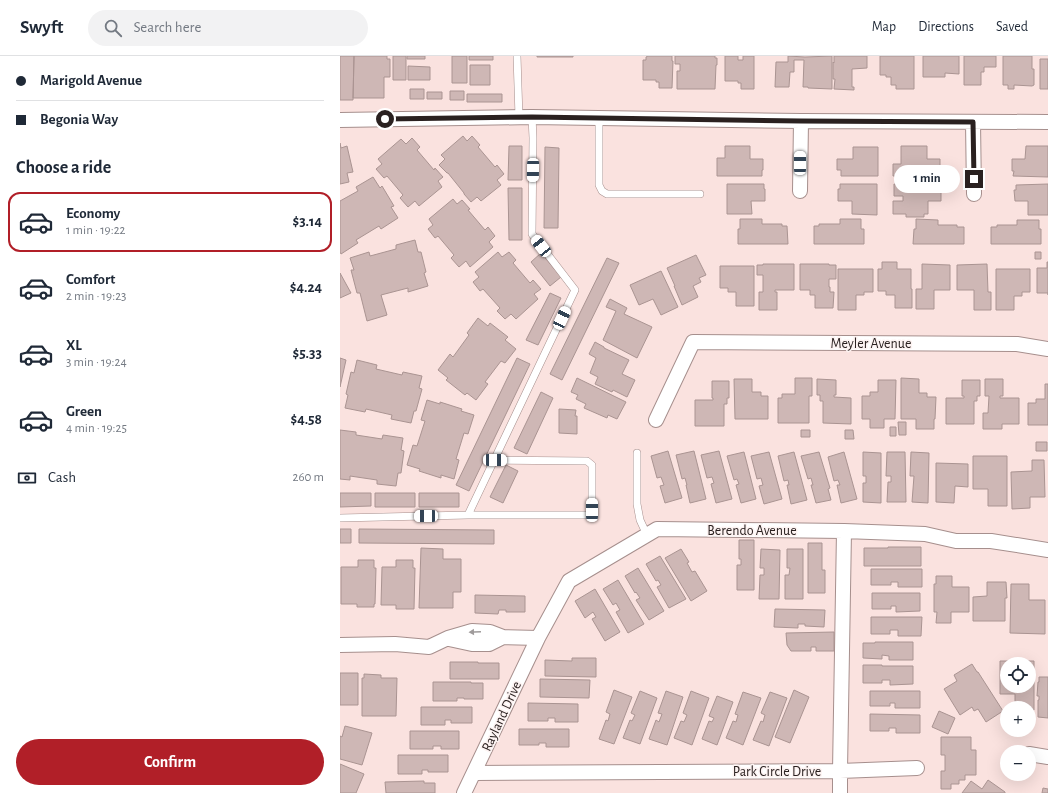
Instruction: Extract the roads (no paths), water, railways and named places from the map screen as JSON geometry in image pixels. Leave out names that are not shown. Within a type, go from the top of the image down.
[{"type":"street","points":[[340,120],[525,117],[801,121],[1048,122]]},
{"type":"street","points":[[800,191],[801,121]]},
{"type":"street","points":[[973,122],[974,194]]},
{"type":"street","name":"Meyler Avenue","points":[[656,420],[693,342],[1017,344],[1048,349]]},
{"type":"street","name":"Berendo Avenue","points":[[538,638],[569,581],[657,529],[844,531],[925,534],[956,541],[991,541],[1048,550]]},
{"type":"street","name":"Park Circle Drive","points":[[474,773],[840,771],[844,531]]},
{"type":"street","points":[[340,645],[395,644],[429,647],[448,638],[472,644],[489,644],[502,637],[538,638]]},
{"type":"street","name":"Rayland Drive","points":[[464,793],[538,638]]},
{"type":"street","points":[[1036,755],[1048,757]]},
{"type":"street","points":[[840,793],[840,771],[917,768]]},
{"type":"lane","points":[[468,515],[576,290],[532,234],[534,138],[525,117],[517,56]]},
{"type":"lane","points":[[599,118],[599,184],[602,191],[607,194],[700,194]]},
{"type":"lane","points":[[637,453],[637,504],[640,520],[647,535]]},
{"type":"lane","points":[[340,518],[468,515],[588,515],[592,510],[592,465],[587,461],[495,460]]}]
